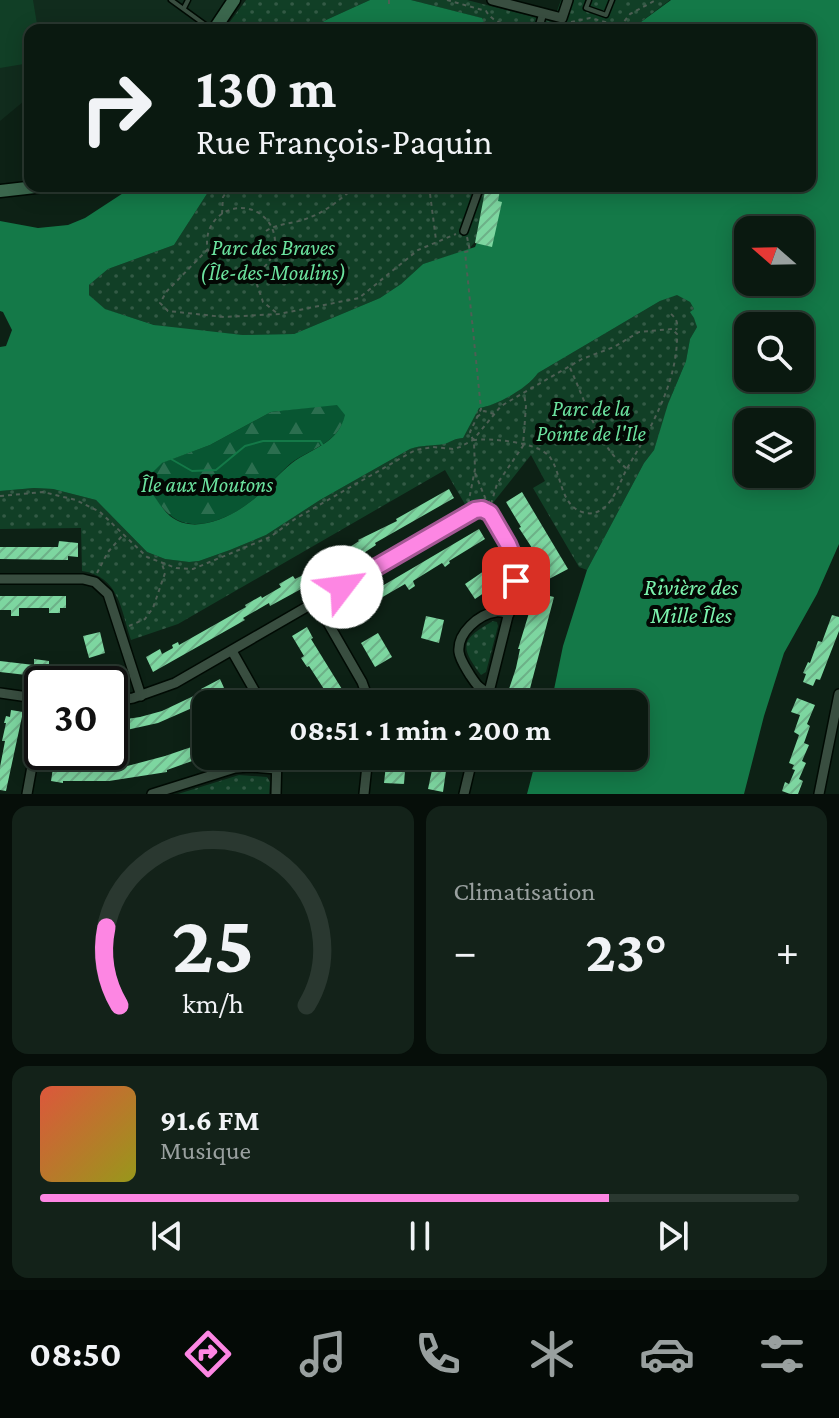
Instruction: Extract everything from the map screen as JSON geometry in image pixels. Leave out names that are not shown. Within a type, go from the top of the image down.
[{"type":"main road","points":[[218,24],[234,0]]},
{"type":"main road","points":[[0,191],[24,190]]},
{"type":"street","points":[[492,0],[562,18],[568,0]]},
{"type":"street","points":[[538,24],[543,13]]},
{"type":"street","points":[[465,232],[478,192]]},
{"type":"street","points":[[128,699],[175,683],[488,505],[516,563],[516,585],[490,690]]},
{"type":"street","points":[[0,579],[83,579],[100,585],[111,600],[141,696]]},
{"type":"street","points":[[316,602],[365,690]]},
{"type":"street","points":[[484,690],[478,687],[463,662],[459,651],[460,640],[466,628],[490,614],[509,614]]},
{"type":"street","points":[[232,651],[254,690]]},
{"type":"street","points":[[0,693],[24,696]]},
{"type":"street","points":[[819,794],[839,694]]},
{"type":"street","points":[[27,794],[31,770]]},
{"type":"street","points":[[152,794],[229,770]]},
{"type":"street","points":[[276,794],[277,770]]},
{"type":"street","points":[[364,794],[367,770]]},
{"type":"street","points":[[464,794],[470,770]]},
{"type":"lane","points":[[171,0],[206,24]]},
{"type":"lane","points":[[184,8],[188,0]]},
{"type":"lane","points":[[589,0],[586,8],[606,15],[612,0]]},
{"type":"path","points":[[447,0],[486,11],[490,18],[506,24]]},
{"type":"path","points":[[221,215],[227,192]]},
{"type":"path","points":[[266,231],[309,218],[349,192]]},
{"type":"path","points":[[430,192],[437,241]]},
{"type":"path","points":[[234,209],[246,209],[264,217],[272,227],[274,252],[264,268],[254,274],[230,274],[220,268],[208,249],[213,224],[221,215],[234,209]]},
{"type":"path","points":[[208,249],[167,291],[160,303],[168,311],[224,317],[279,314],[359,298],[418,250],[465,232],[470,251],[465,252],[481,409],[470,432],[475,472],[468,505]]},
{"type":"path","points":[[254,274],[263,302],[279,314]]},
{"type":"path","points":[[473,440],[533,445],[552,460],[570,505],[582,512],[595,513],[607,505],[641,445],[667,386],[677,341],[676,319],[671,314]]},
{"type":"path","points":[[0,496],[43,492],[76,500],[100,512],[147,557],[176,568],[193,569],[270,537],[295,519],[416,450],[456,448],[473,440],[501,406],[582,359],[614,347],[632,334],[686,327]]},
{"type":"path","points":[[569,367],[601,440],[627,469]]},
{"type":"path","points":[[488,505],[497,484],[523,443],[526,406],[523,392]]},
{"type":"path","points":[[476,418],[484,411],[494,414]]},
{"type":"path","points":[[475,472],[488,505]]},
{"type":"path","points":[[96,574],[108,552],[123,535]]},
{"type":"path","points":[[127,627],[149,614],[165,573],[161,563]]},
{"type":"path","points":[[165,573],[176,568]]},
{"type":"shaded area","points":[[0,0],[231,0],[214,24],[24,24],[24,101],[0,121]]},
{"type":"green space","points":[[0,0],[33,0],[37,24],[24,24],[24,64],[0,68]]},
{"type":"green space","points":[[246,0],[370,0],[319,24],[228,24]]},
{"type":"green space","points":[[411,0],[467,0],[553,22],[561,0],[670,0],[638,24],[484,24],[481,18]]},
{"type":"green space","name":"Parc des Braves (Île-des-Moulins)","points":[[208,192],[502,192],[495,199],[486,229],[468,250],[423,264],[380,298],[294,334],[243,335],[164,328],[104,309],[89,295],[89,285],[108,269],[174,245]]},
{"type":"green space","name":"Parc de la Pointe de l'Ile","points":[[677,294],[690,302],[697,327],[690,339],[686,361],[654,450],[587,570],[579,567],[533,488],[545,481],[531,455],[492,504],[478,501],[466,506],[445,470],[178,624],[131,640],[121,606],[111,587],[94,574],[82,571],[81,528],[0,529],[0,491],[53,489],[96,500],[147,552],[165,559],[199,561],[266,535],[410,449],[449,442],[463,430],[478,408],[511,395],[538,373]]},
{"type":"green space","name":"Île aux Moutons","points":[[337,404],[346,415],[337,433],[291,463],[242,508],[222,518],[200,524],[179,521],[163,509],[146,486],[161,463],[210,445],[271,412]]},
{"type":"green space","points":[[493,621],[498,626],[486,672],[481,675],[469,656],[467,644],[475,633]]},
{"type":"green space","points":[[239,775],[267,777],[269,794],[178,794]]},
{"type":"water","points":[[370,0],[411,0],[482,18],[484,24],[319,24]]},
{"type":"water","name":"Rivière des Mille Îles","points":[[671,0],[839,0],[839,544],[817,594],[784,653],[744,794],[527,794],[533,770],[648,770],[648,690],[554,690],[563,646],[587,570],[654,450],[686,361],[690,339],[697,327],[690,312],[694,309],[690,302],[677,295],[660,301],[538,373],[511,395],[479,408],[463,438],[410,449],[266,535],[199,561],[165,559],[147,552],[96,500],[53,489],[0,491],[0,347],[6,346],[12,330],[0,311],[0,221],[38,228],[68,225],[85,218],[125,192],[208,192],[174,245],[108,269],[89,285],[89,295],[105,309],[154,325],[243,335],[294,334],[380,298],[423,264],[475,247],[495,199],[502,192],[816,192],[816,24],[638,24]],"holes":[[[337,405],[345,415],[342,425],[330,439],[292,463],[242,508],[211,522],[179,522],[167,513],[147,486],[151,474],[162,463],[210,445],[271,412]]]},
{"type":"building","points":[[485,192],[500,192],[498,201],[502,202],[492,247],[475,243]]},
{"type":"building","points":[[449,489],[454,498],[375,543],[347,564],[270,606],[269,603],[153,672],[146,657],[160,649],[162,654],[178,642],[179,645],[281,587],[279,584],[309,572],[358,540],[397,521]]},
{"type":"building","points":[[522,492],[568,569],[549,579],[506,502]]},
{"type":"building","points":[[479,529],[485,539],[449,561],[445,567],[442,563],[413,581],[415,586],[409,590],[405,584],[343,620],[338,612]]},
{"type":"building","points":[[59,541],[78,543],[78,557],[68,556],[68,560],[0,559],[0,547],[58,547]]},
{"type":"building","points":[[484,571],[494,586],[475,599],[465,584]]},
{"type":"building","points":[[533,592],[554,597],[530,690],[509,690],[532,603]]},
{"type":"building","points":[[0,596],[66,596],[66,608],[60,608],[60,613],[49,613],[49,608],[19,608],[19,616],[11,616],[11,610],[0,610]]},
{"type":"building","points":[[832,615],[839,617],[839,631],[820,680],[816,679],[813,686],[803,682],[806,674],[803,673],[818,641],[822,642]]},
{"type":"building","points":[[426,616],[444,620],[439,643],[421,638]]},
{"type":"building","points":[[307,627],[311,639],[343,690],[325,690],[301,658],[304,656],[292,636]]},
{"type":"building","points":[[100,632],[105,653],[89,658],[83,636]]},
{"type":"building","points":[[378,633],[392,657],[375,667],[361,643]]},
{"type":"building","points":[[34,659],[49,661],[49,666],[24,666],[24,675],[0,672],[0,661],[34,665]]},
{"type":"building","points":[[220,679],[225,690],[201,690]]},
{"type":"building","points":[[192,697],[192,708],[158,723],[128,730],[128,719],[162,711]]},
{"type":"building","points":[[797,698],[815,705],[807,724],[810,726],[804,743],[809,745],[799,779],[803,781],[798,794],[790,794],[782,791],[795,770],[792,769],[794,765],[789,763],[799,735],[794,732],[800,715],[791,712]]},
{"type":"building","points":[[11,710],[23,712],[6,791],[0,790],[0,767],[5,741],[2,741],[4,723],[6,716],[10,717]]},
{"type":"building","points":[[192,747],[192,761],[167,772],[109,781],[51,781],[53,770],[128,770],[128,766]]},
{"type":"building","points":[[385,770],[405,770],[404,784],[384,783]]},
{"type":"building","points":[[432,770],[446,770],[443,792],[428,789]]},
{"type":"waterway","points":[[171,459],[192,471],[216,470],[245,446],[263,441],[320,441],[323,446]]},
{"type":"route","points":[[342,587],[475,510],[482,509],[490,513],[512,552],[516,563],[516,581]]}]
